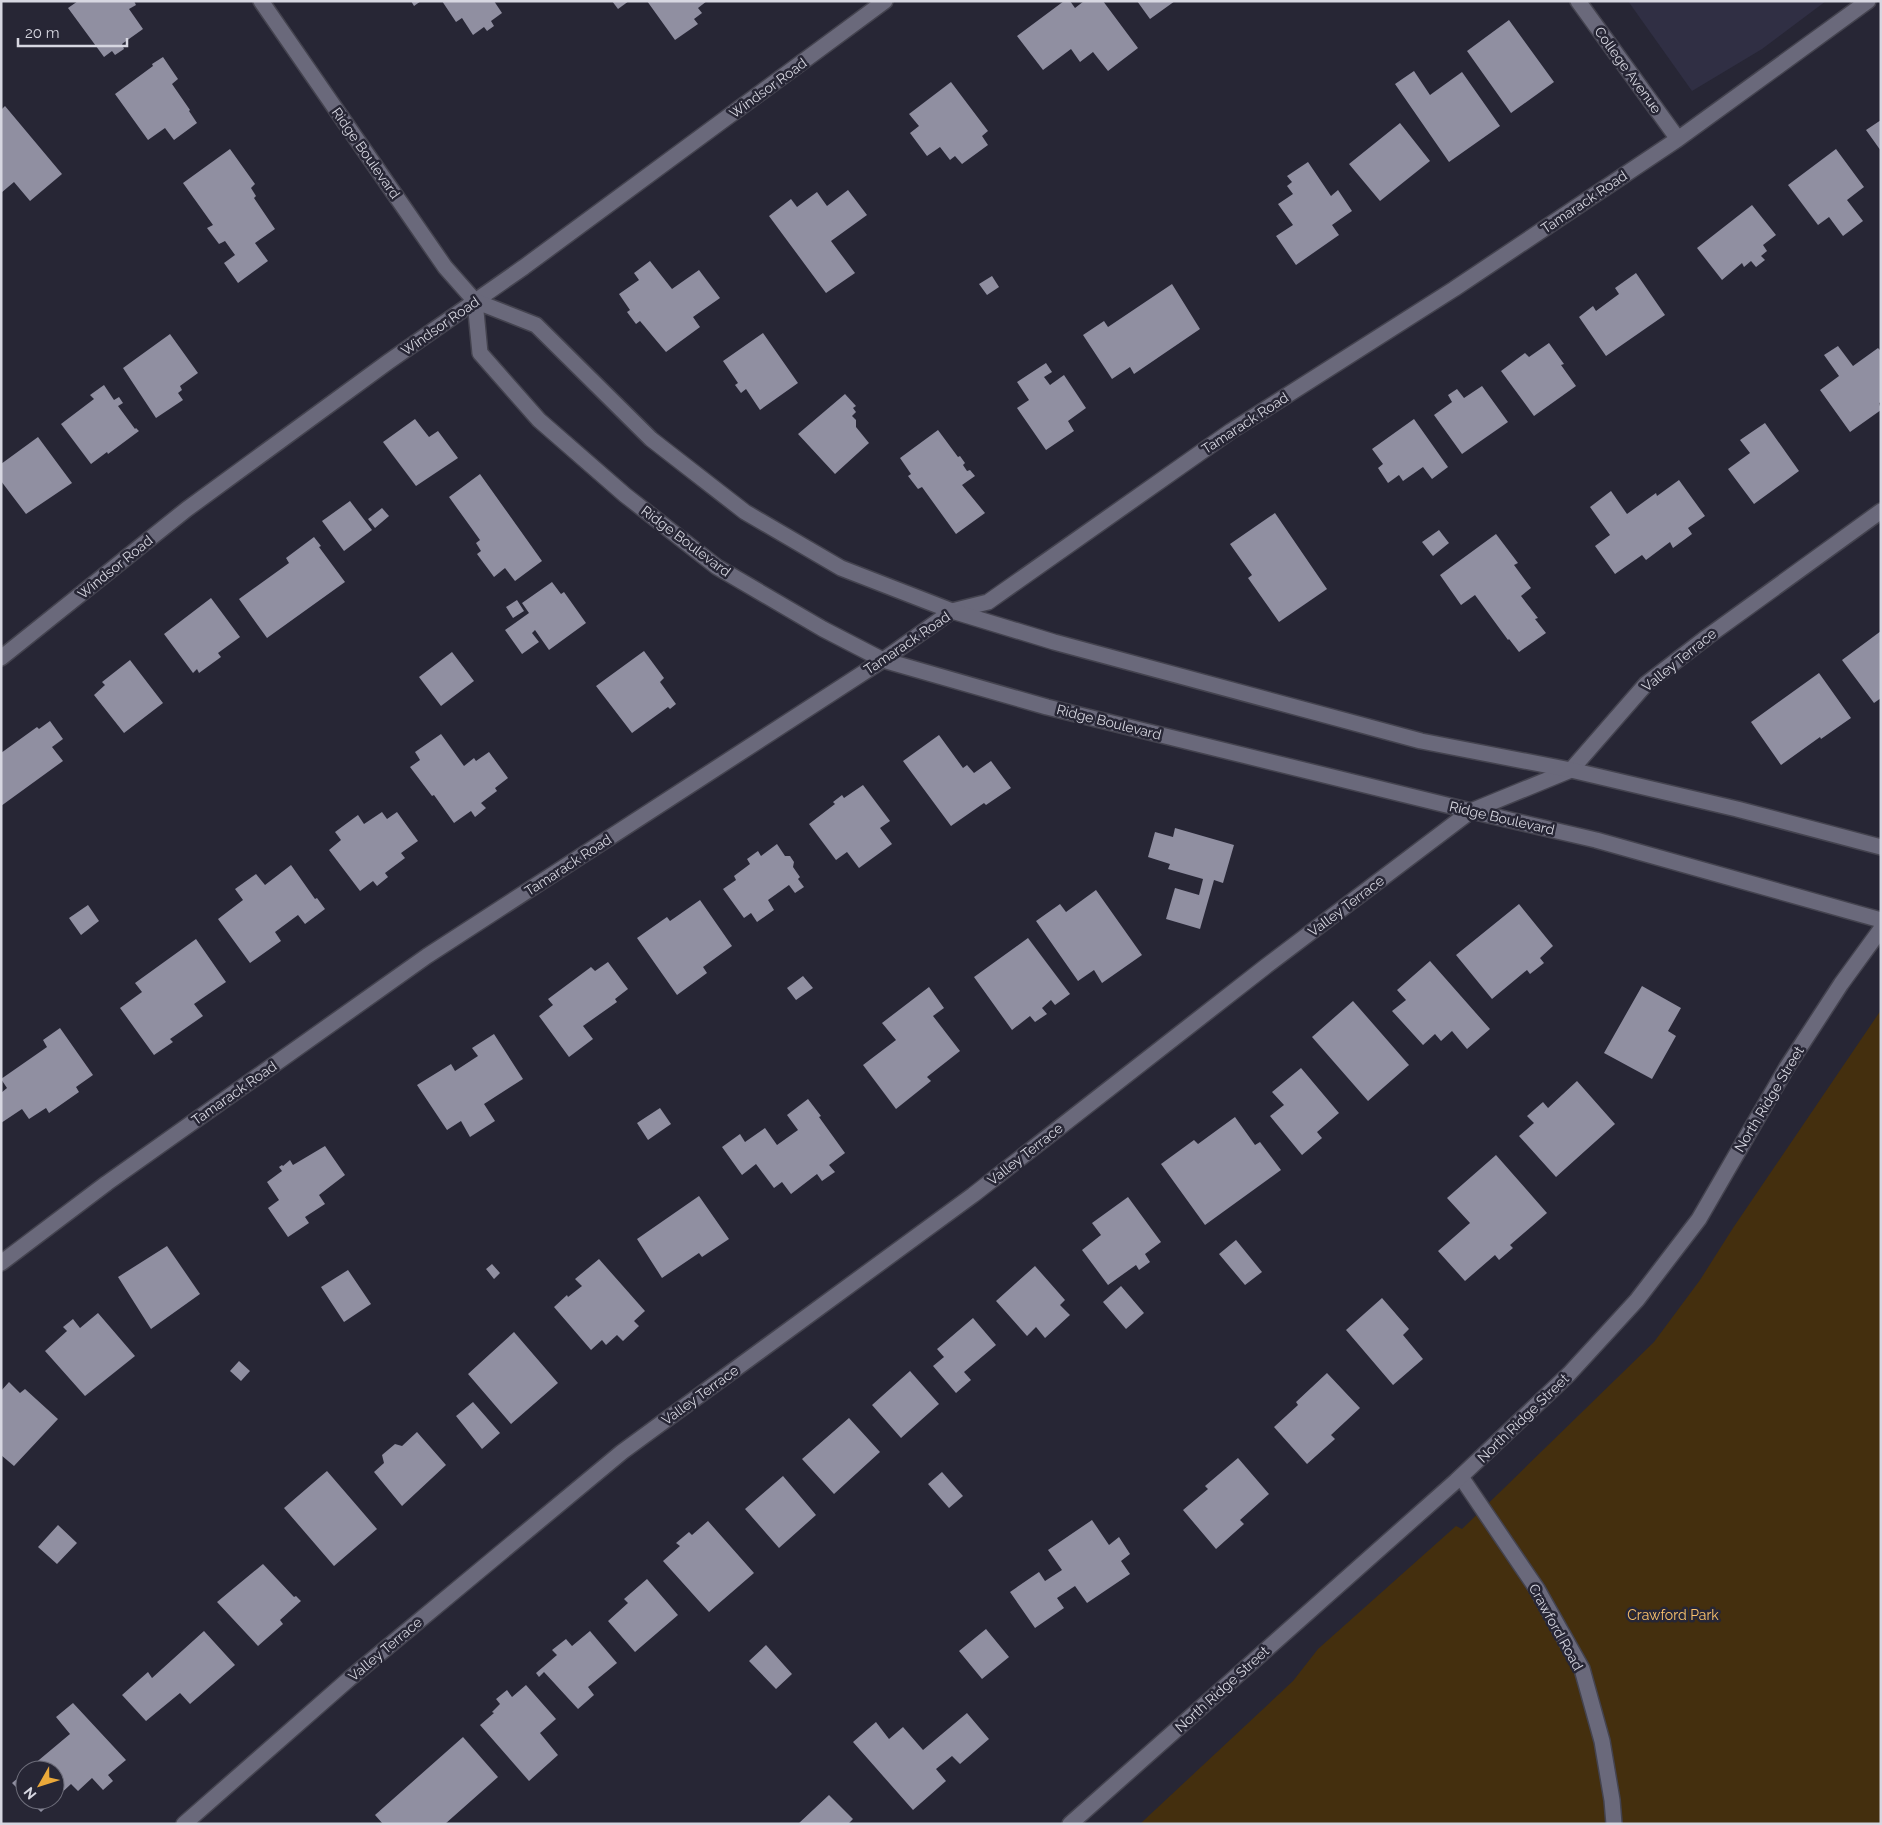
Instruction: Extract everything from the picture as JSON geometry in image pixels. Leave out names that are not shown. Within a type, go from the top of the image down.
[{"type":"street","name":"Ridge Boulevard","points":[[261,1],[445,267],[475,301],[536,325],[651,439],[745,512],[841,568],[952,611],[1054,642],[1421,741],[1571,770],[1738,809],[1881,847]]},
{"type":"street","name":"Windsor Road","points":[[1,658],[187,509],[885,1]]},
{"type":"street","name":"College Avenue","points":[[1578,1],[1678,139]]},
{"type":"street","name":"Tamarack Road","points":[[1,1263],[106,1183],[428,956],[883,660],[952,611],[988,602],[1231,431],[1454,289],[1678,139],[1868,1]]},
{"type":"street","name":"Ridge Boulevard","points":[[475,301],[480,353],[539,420],[625,495],[718,567],[823,629],[883,660],[1048,707],[1471,812],[1596,840],[1881,920]]},
{"type":"street","name":"Valley Terrace","points":[[184,1824],[348,1679],[622,1452],[973,1195],[1265,967],[1471,812],[1571,770],[1646,684],[1707,637],[1881,511]]},
{"type":"street","name":"North Ridge Street","points":[[1070,1824],[1460,1477],[1569,1374],[1637,1300],[1699,1219],[1787,1067],[1841,984],[1881,929]]},
{"type":"street","name":"Crawford Road","points":[[1460,1477],[1537,1590],[1582,1669],[1602,1741],[1614,1824]]},
{"type":"shaded area","points":[[1628,1],[1826,1],[1762,49],[1692,91]]},
{"type":"green space","name":"Crawford Park","points":[[1881,1010],[1881,1824],[1140,1824],[1293,1681],[1318,1649],[1456,1526],[1462,1529],[1654,1342],[1700,1280],[1733,1228]]},
{"type":"building","points":[[78,1],[134,1],[136,5],[129,9],[143,29],[122,44],[124,49],[115,55],[112,51],[104,57],[68,8]]},
{"type":"building","points":[[411,1],[421,1],[414,6]]},
{"type":"building","points":[[442,1],[494,1],[502,13],[491,21],[494,26],[487,31],[484,27],[473,35],[462,18],[456,22]]},
{"type":"building","points":[[612,1],[629,1],[618,9]]},
{"type":"building","points":[[647,1],[707,1],[698,8],[702,13],[694,19],[698,24],[675,40]]},
{"type":"building","points":[[1064,1],[1070,1],[1075,8],[1084,1],[1103,1],[1138,48],[1108,71],[1093,52],[1080,62],[1071,49],[1043,70],[1017,36]]},
{"type":"building","points":[[1137,1],[1175,1],[1150,19]]},
{"type":"building","points":[[1509,20],[1554,82],[1511,113],[1467,51]]},
{"type":"building","points":[[163,57],[178,79],[172,84],[197,123],[174,140],[165,128],[148,140],[115,94]]},
{"type":"building","points":[[1414,71],[1430,95],[1462,72],[1500,126],[1449,162],[1395,84]]},
{"type":"building","points":[[951,82],[988,131],[982,136],[988,145],[962,164],[955,156],[950,160],[940,147],[927,156],[910,133],[919,126],[909,114]]},
{"type":"building","points":[[5,106],[62,174],[30,201],[14,182],[1,193],[1,110]]},
{"type":"building","points":[[1881,120],[1881,151],[1866,130]]},
{"type":"building","points":[[1400,123],[1430,161],[1380,201],[1349,164]]},
{"type":"building","points":[[230,149],[255,184],[251,188],[256,196],[254,198],[275,229],[255,243],[268,261],[238,283],[224,263],[235,255],[225,241],[219,244],[207,228],[213,225],[183,183]]},
{"type":"building","points":[[1836,149],[1864,187],[1847,200],[1863,221],[1843,236],[1829,217],[1818,225],[1788,185]]},
{"type":"building","points":[[1308,162],[1331,196],[1338,190],[1352,211],[1332,225],[1339,235],[1296,265],[1276,236],[1293,225],[1278,204],[1293,194],[1287,186],[1292,182],[1287,176]]},
{"type":"building","points":[[848,190],[867,215],[831,241],[855,273],[826,293],[769,216],[791,199],[797,207],[817,192],[827,206]]},
{"type":"building","points":[[1752,205],[1776,235],[1763,245],[1767,251],[1761,256],[1765,260],[1756,267],[1751,261],[1744,267],[1742,263],[1722,280],[1697,248]]},
{"type":"building","points":[[650,261],[672,289],[699,270],[720,298],[693,317],[700,327],[666,352],[640,321],[636,324],[627,312],[630,310],[619,294],[639,280],[634,273]]},
{"type":"building","points":[[1636,273],[1665,315],[1606,356],[1579,317],[1593,306],[1596,311],[1619,294],[1615,288]]},
{"type":"building","points":[[992,276],[999,287],[987,295],[979,284]]},
{"type":"building","points":[[1172,284],[1200,329],[1134,374],[1130,367],[1112,379],[1083,335],[1104,321],[1108,327]]},
{"type":"building","points":[[763,333],[798,383],[760,410],[746,389],[741,393],[735,385],[738,383],[723,361]]},
{"type":"building","points":[[170,334],[198,373],[180,386],[182,390],[178,393],[183,400],[156,418],[123,368]]},
{"type":"building","points":[[1549,343],[1564,364],[1561,365],[1576,386],[1534,416],[1501,371],[1525,353],[1529,357]]},
{"type":"building","points":[[1838,346],[1853,366],[1878,348],[1881,351],[1881,402],[1879,403],[1881,410],[1850,432],[1820,390],[1839,376],[1824,355]]},
{"type":"building","points":[[1046,363],[1052,372],[1044,377],[1050,385],[1064,375],[1086,408],[1068,421],[1074,431],[1046,450],[1017,408],[1029,400],[1017,382]]},
{"type":"building","points":[[104,385],[114,400],[119,397],[123,403],[118,406],[135,429],[139,431],[91,464],[61,424],[94,399],[90,395]]},
{"type":"building","points":[[1482,386],[1508,422],[1462,454],[1434,415],[1452,402],[1448,395],[1457,389],[1464,398]]},
{"type":"building","points":[[845,394],[856,406],[853,408],[856,412],[852,416],[856,420],[856,427],[869,443],[835,474],[798,434]]},
{"type":"building","points":[[415,419],[429,437],[438,431],[458,458],[416,486],[383,442]]},
{"type":"building","points":[[1414,419],[1448,467],[1432,479],[1423,467],[1403,481],[1399,475],[1388,483],[1378,468],[1383,464],[1372,449]]},
{"type":"building","points":[[1765,423],[1799,471],[1754,504],[1728,469],[1750,453],[1740,440]]},
{"type":"building","points":[[938,430],[958,457],[960,456],[965,463],[963,465],[967,471],[970,470],[975,476],[962,485],[985,513],[956,534],[922,487],[918,489],[908,476],[911,474],[900,458]]},
{"type":"building","points":[[38,437],[72,483],[26,514],[1,481],[1,464]]},
{"type":"building","points":[[480,474],[542,561],[515,581],[505,568],[494,577],[477,554],[481,551],[476,543],[480,540],[449,497]]},
{"type":"building","points":[[1679,480],[1705,516],[1688,528],[1692,534],[1673,548],[1670,542],[1646,560],[1642,555],[1615,574],[1595,546],[1610,535],[1590,507],[1611,491],[1627,514],[1656,493],[1657,496]]},
{"type":"building","points":[[350,501],[372,530],[344,551],[322,521]]},
{"type":"building","points":[[382,508],[389,516],[375,528],[368,519]]},
{"type":"building","points":[[1275,513],[1327,589],[1279,622],[1248,578],[1252,575],[1230,544]]},
{"type":"building","points":[[1439,530],[1449,543],[1433,556],[1422,542]]},
{"type":"building","points":[[1496,534],[1518,563],[1514,565],[1531,588],[1521,596],[1538,618],[1535,619],[1546,633],[1519,652],[1475,595],[1461,605],[1440,575]]},
{"type":"building","points":[[314,537],[321,546],[319,547],[345,582],[267,638],[239,599],[289,563],[286,558]]},
{"type":"building","points":[[552,582],[561,594],[564,592],[586,623],[549,650],[535,630],[532,633],[539,642],[522,654],[505,630],[529,613],[522,603]]},
{"type":"building","points":[[211,598],[240,637],[218,653],[221,657],[199,673],[197,669],[193,673],[164,634]]},
{"type":"building","points":[[517,600],[524,611],[513,618],[506,607]]},
{"type":"building","points":[[1881,631],[1881,698],[1874,703],[1842,660]]},
{"type":"building","points":[[644,651],[664,678],[660,682],[676,704],[670,709],[668,707],[632,733],[596,686]]},
{"type":"building","points":[[452,652],[474,681],[441,706],[419,677]]},
{"type":"building","points":[[130,660],[163,703],[124,733],[94,695],[105,685],[102,682]]},
{"type":"building","points":[[1819,673],[1851,718],[1821,739],[1820,737],[1781,765],[1751,722]]},
{"type":"building","points":[[50,721],[63,739],[52,747],[63,761],[1,806],[1,753],[37,727],[39,729]]},
{"type":"building","points":[[441,734],[464,766],[474,758],[476,761],[489,752],[508,778],[495,788],[497,791],[481,803],[486,808],[475,817],[471,811],[454,823],[434,795],[432,796],[410,767],[420,760],[415,752]]},
{"type":"building","points":[[939,735],[963,768],[967,765],[974,773],[991,761],[1011,788],[986,805],[984,803],[951,826],[903,761]]},
{"type":"building","points":[[863,785],[890,821],[880,828],[892,844],[859,868],[847,852],[836,860],[809,824],[835,804],[833,802],[842,795],[844,798]]},
{"type":"building","points":[[382,812],[387,819],[397,812],[418,841],[401,853],[405,858],[385,873],[388,877],[377,886],[373,881],[360,891],[329,850],[341,840],[335,832],[358,815],[364,824]]},
{"type":"building","points":[[1175,828],[1234,845],[1223,883],[1214,880],[1200,929],[1166,919],[1175,888],[1199,895],[1203,879],[1168,869],[1170,864],[1148,857],[1155,832],[1173,837]]},
{"type":"building","points":[[777,844],[785,856],[790,856],[794,862],[793,867],[804,887],[795,893],[789,885],[768,900],[774,910],[757,922],[751,913],[744,918],[723,889],[736,880],[734,876],[750,864],[747,859],[758,851],[761,856]]},
{"type":"building","points":[[291,865],[315,899],[317,898],[325,909],[305,924],[298,915],[275,932],[281,941],[250,963],[218,919],[243,900],[235,889],[256,874],[265,885]]},
{"type":"building","points":[[1096,890],[1142,955],[1102,983],[1094,970],[1078,981],[1036,921],[1060,904],[1066,912]]},
{"type":"building","points":[[700,900],[732,946],[703,967],[707,973],[677,995],[637,938],[667,917],[670,921]]},
{"type":"building","points":[[1519,904],[1553,946],[1540,958],[1544,963],[1530,974],[1527,970],[1492,999],[1456,955]]},
{"type":"building","points":[[88,905],[99,921],[81,935],[69,918]]},
{"type":"building","points":[[1028,938],[1070,994],[1055,1005],[1051,1000],[1042,1008],[1047,1014],[1035,1022],[1030,1016],[1012,1030],[974,977]]},
{"type":"building","points":[[196,939],[226,982],[194,1004],[203,1016],[170,1039],[173,1042],[154,1055],[120,1008],[142,992],[135,983]]},
{"type":"building","points":[[1430,961],[1490,1029],[1467,1049],[1452,1031],[1441,1041],[1435,1034],[1423,1045],[1392,1011],[1406,1000],[1397,990]]},
{"type":"building","points":[[608,962],[628,989],[615,999],[617,1002],[583,1026],[593,1039],[569,1057],[539,1016],[553,1005],[548,999],[591,967],[595,971]]},
{"type":"building","points":[[803,976],[813,988],[796,1000],[787,988]]},
{"type":"building","points":[[1642,986],[1681,1008],[1668,1031],[1676,1036],[1652,1079],[1604,1053]]},
{"type":"building","points":[[929,987],[944,1008],[933,1016],[960,1051],[927,1077],[931,1081],[896,1109],[863,1065],[896,1040],[882,1023]]},
{"type":"building","points":[[1353,1001],[1409,1065],[1368,1101],[1312,1037]]},
{"type":"building","points":[[60,1028],[93,1075],[76,1087],[79,1092],[49,1113],[46,1108],[29,1119],[22,1109],[1,1123],[1,1093],[7,1088],[1,1079],[47,1047],[43,1040]]},
{"type":"building","points":[[494,1034],[523,1079],[484,1104],[495,1121],[470,1137],[461,1121],[447,1130],[417,1085],[451,1064],[455,1071],[478,1056],[472,1048]]},
{"type":"building","points":[[1301,1068],[1339,1113],[1317,1132],[1322,1138],[1302,1155],[1270,1116],[1284,1105],[1272,1092]]},
{"type":"building","points":[[1577,1081],[1615,1124],[1556,1177],[1519,1136],[1534,1123],[1527,1116],[1543,1102],[1548,1108]]},
{"type":"building","points":[[808,1099],[845,1153],[829,1165],[835,1172],[822,1181],[817,1174],[791,1194],[782,1182],[774,1188],[756,1164],[742,1175],[722,1147],[740,1134],[745,1142],[765,1128],[777,1145],[798,1130],[787,1115]]},
{"type":"building","points":[[660,1108],[671,1124],[648,1140],[637,1123]]},
{"type":"building","points":[[1235,1117],[1255,1145],[1260,1142],[1281,1170],[1205,1225],[1161,1164],[1194,1140],[1198,1144]]},
{"type":"building","points":[[325,1146],[345,1175],[319,1195],[325,1204],[305,1217],[309,1223],[288,1237],[268,1208],[279,1200],[267,1182],[282,1171],[279,1167],[290,1160],[293,1165]]},
{"type":"building","points":[[1496,1155],[1547,1213],[1510,1245],[1513,1248],[1499,1260],[1495,1255],[1465,1281],[1438,1251],[1470,1223],[1447,1198]]},
{"type":"building","points":[[699,1196],[729,1239],[702,1257],[699,1253],[662,1278],[637,1239]]},
{"type":"building","points":[[1128,1197],[1161,1242],[1145,1254],[1150,1262],[1139,1270],[1136,1265],[1108,1285],[1082,1250],[1101,1235],[1092,1223]]},
{"type":"building","points":[[1236,1240],[1262,1272],[1245,1285],[1219,1254]]},
{"type":"building","points":[[167,1246],[200,1294],[151,1329],[118,1277]]},
{"type":"building","points":[[599,1259],[645,1311],[634,1321],[639,1326],[623,1341],[617,1335],[606,1345],[602,1340],[591,1350],[554,1307],[567,1295],[568,1297],[582,1286],[575,1279]]},
{"type":"building","points":[[492,1264],[500,1273],[494,1279],[486,1269]]},
{"type":"building","points":[[1035,1266],[1065,1300],[1060,1305],[1070,1315],[1045,1338],[1036,1327],[1027,1336],[996,1301]]},
{"type":"building","points":[[348,1270],[371,1304],[344,1322],[321,1287]]},
{"type":"building","points":[[1121,1286],[1144,1313],[1126,1329],[1103,1302]]},
{"type":"building","points":[[1382,1298],[1409,1329],[1403,1335],[1423,1359],[1393,1385],[1346,1330]]},
{"type":"building","points":[[98,1313],[135,1356],[85,1396],[45,1351],[67,1331],[63,1327],[73,1319],[80,1328]]},
{"type":"building","points":[[973,1318],[996,1345],[964,1372],[971,1380],[956,1393],[933,1366],[944,1357],[937,1349]]},
{"type":"building","points":[[514,1332],[558,1383],[511,1424],[468,1374]]},
{"type":"building","points":[[239,1361],[250,1371],[241,1381],[230,1371]]},
{"type":"building","points":[[910,1371],[939,1404],[901,1438],[872,1405]]},
{"type":"building","points":[[1327,1373],[1360,1408],[1331,1435],[1335,1439],[1307,1464],[1274,1427],[1298,1405],[1296,1402]]},
{"type":"building","points":[[9,1382],[20,1393],[25,1389],[58,1419],[14,1466],[1,1455],[1,1391]]},
{"type":"building","points":[[473,1402],[500,1433],[482,1449],[456,1416]]},
{"type":"building","points":[[849,1418],[880,1452],[834,1494],[802,1459]]},
{"type":"building","points":[[417,1432],[446,1465],[402,1506],[374,1472],[384,1463],[382,1455],[395,1444],[402,1446]]},
{"type":"building","points":[[1238,1458],[1269,1494],[1240,1520],[1244,1524],[1216,1549],[1183,1510],[1208,1489],[1205,1486]]},
{"type":"building","points":[[327,1471],[377,1529],[334,1566],[284,1508]]},
{"type":"building","points":[[942,1472],[963,1496],[949,1508],[928,1484]]},
{"type":"building","points":[[783,1476],[816,1515],[779,1548],[745,1509]]},
{"type":"building","points":[[1092,1520],[1109,1545],[1119,1537],[1130,1554],[1121,1561],[1130,1574],[1087,1603],[1075,1586],[1057,1598],[1064,1608],[1035,1628],[1010,1592],[1039,1572],[1045,1581],[1062,1570],[1048,1550]]},
{"type":"building","points":[[708,1521],[754,1573],[709,1612],[663,1561],[680,1546],[676,1543],[689,1532],[692,1535]]},
{"type":"building","points":[[58,1525],[77,1543],[57,1564],[38,1547]]},
{"type":"building","points":[[263,1564],[294,1597],[296,1596],[301,1601],[280,1620],[283,1624],[258,1646],[217,1602]]},
{"type":"building","points":[[647,1579],[678,1615],[635,1652],[608,1621],[628,1603],[624,1599]]},
{"type":"building","points":[[986,1629],[1009,1657],[982,1679],[959,1651]]},
{"type":"building","points":[[204,1631],[235,1665],[190,1704],[180,1693],[146,1721],[122,1695],[148,1672],[152,1678]]},
{"type":"building","points":[[590,1631],[617,1663],[588,1687],[594,1695],[578,1709],[544,1672],[539,1677],[536,1673],[557,1655],[552,1650],[566,1639],[572,1646]]},
{"type":"building","points":[[766,1645],[792,1674],[776,1689],[749,1661]]},
{"type":"building","points":[[526,1685],[556,1719],[540,1733],[558,1755],[529,1781],[480,1725],[494,1713],[492,1712],[500,1704],[496,1699],[507,1690],[512,1697]]},
{"type":"building","points":[[73,1703],[126,1760],[108,1775],[113,1781],[103,1790],[92,1778],[78,1791],[71,1784],[65,1790],[65,1760],[39,1760],[70,1734],[56,1717]]},
{"type":"building","points":[[967,1713],[989,1739],[960,1764],[952,1756],[936,1769],[946,1781],[913,1810],[853,1742],[876,1722],[889,1739],[903,1727],[923,1750]]},
{"type":"building","points":[[463,1737],[498,1777],[445,1824],[383,1824],[375,1815]]},
{"type":"building","points":[[829,1795],[853,1819],[848,1824],[798,1824]]}]
